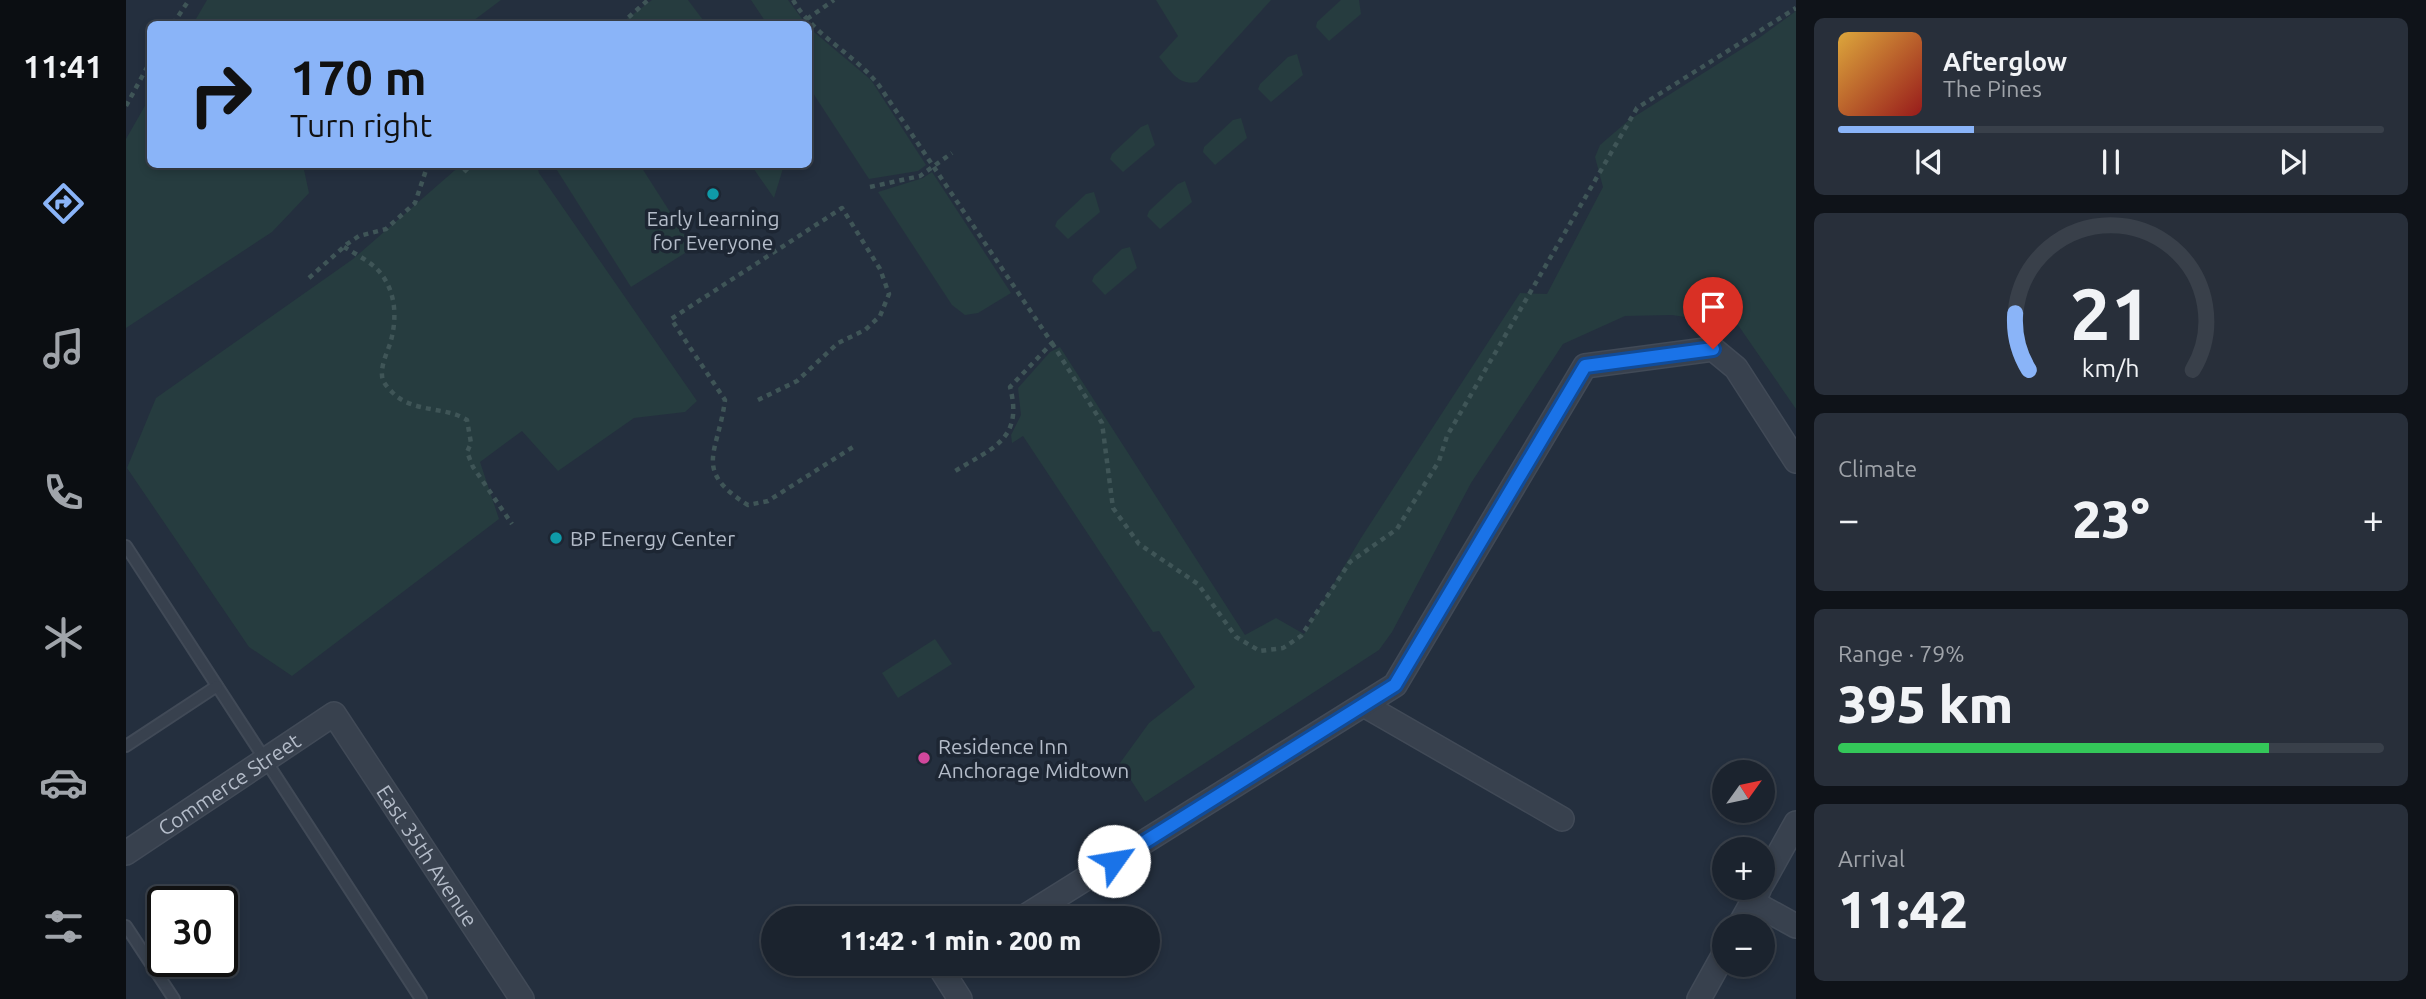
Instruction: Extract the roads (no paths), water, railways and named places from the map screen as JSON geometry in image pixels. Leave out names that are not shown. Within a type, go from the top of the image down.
[{"type":"street","points":[[1042,906],[1395,685],[1585,366],[1713,349],[1735,368],[1796,461]]},
{"type":"street","points":[[1364,705],[1562,819]]},
{"type":"street","name":"Commerce Street","points":[[126,853],[334,714]]},
{"type":"street","name":"East 35th Avenue","points":[[334,714],[522,999]]},
{"type":"street","points":[[1775,861],[1796,823]]},
{"type":"street","points":[[1768,900],[1796,926]]},
{"type":"street","points":[[945,976],[960,999]]},
{"type":"street","points":[[1699,999],[1712,976]]},
{"type":"lane","points":[[126,546],[421,999]]},
{"type":"lane","points":[[126,746],[218,686]]},
{"type":"lane","points":[[128,932],[174,999]]},
{"type":"place","name":"Early Learning for Everyone","points":[[713,194]]},
{"type":"place","name":"BP Energy Center","points":[[556,538]]},
{"type":"place","name":"Residence Inn Anchorage Midtown","points":[[924,758]]}]
